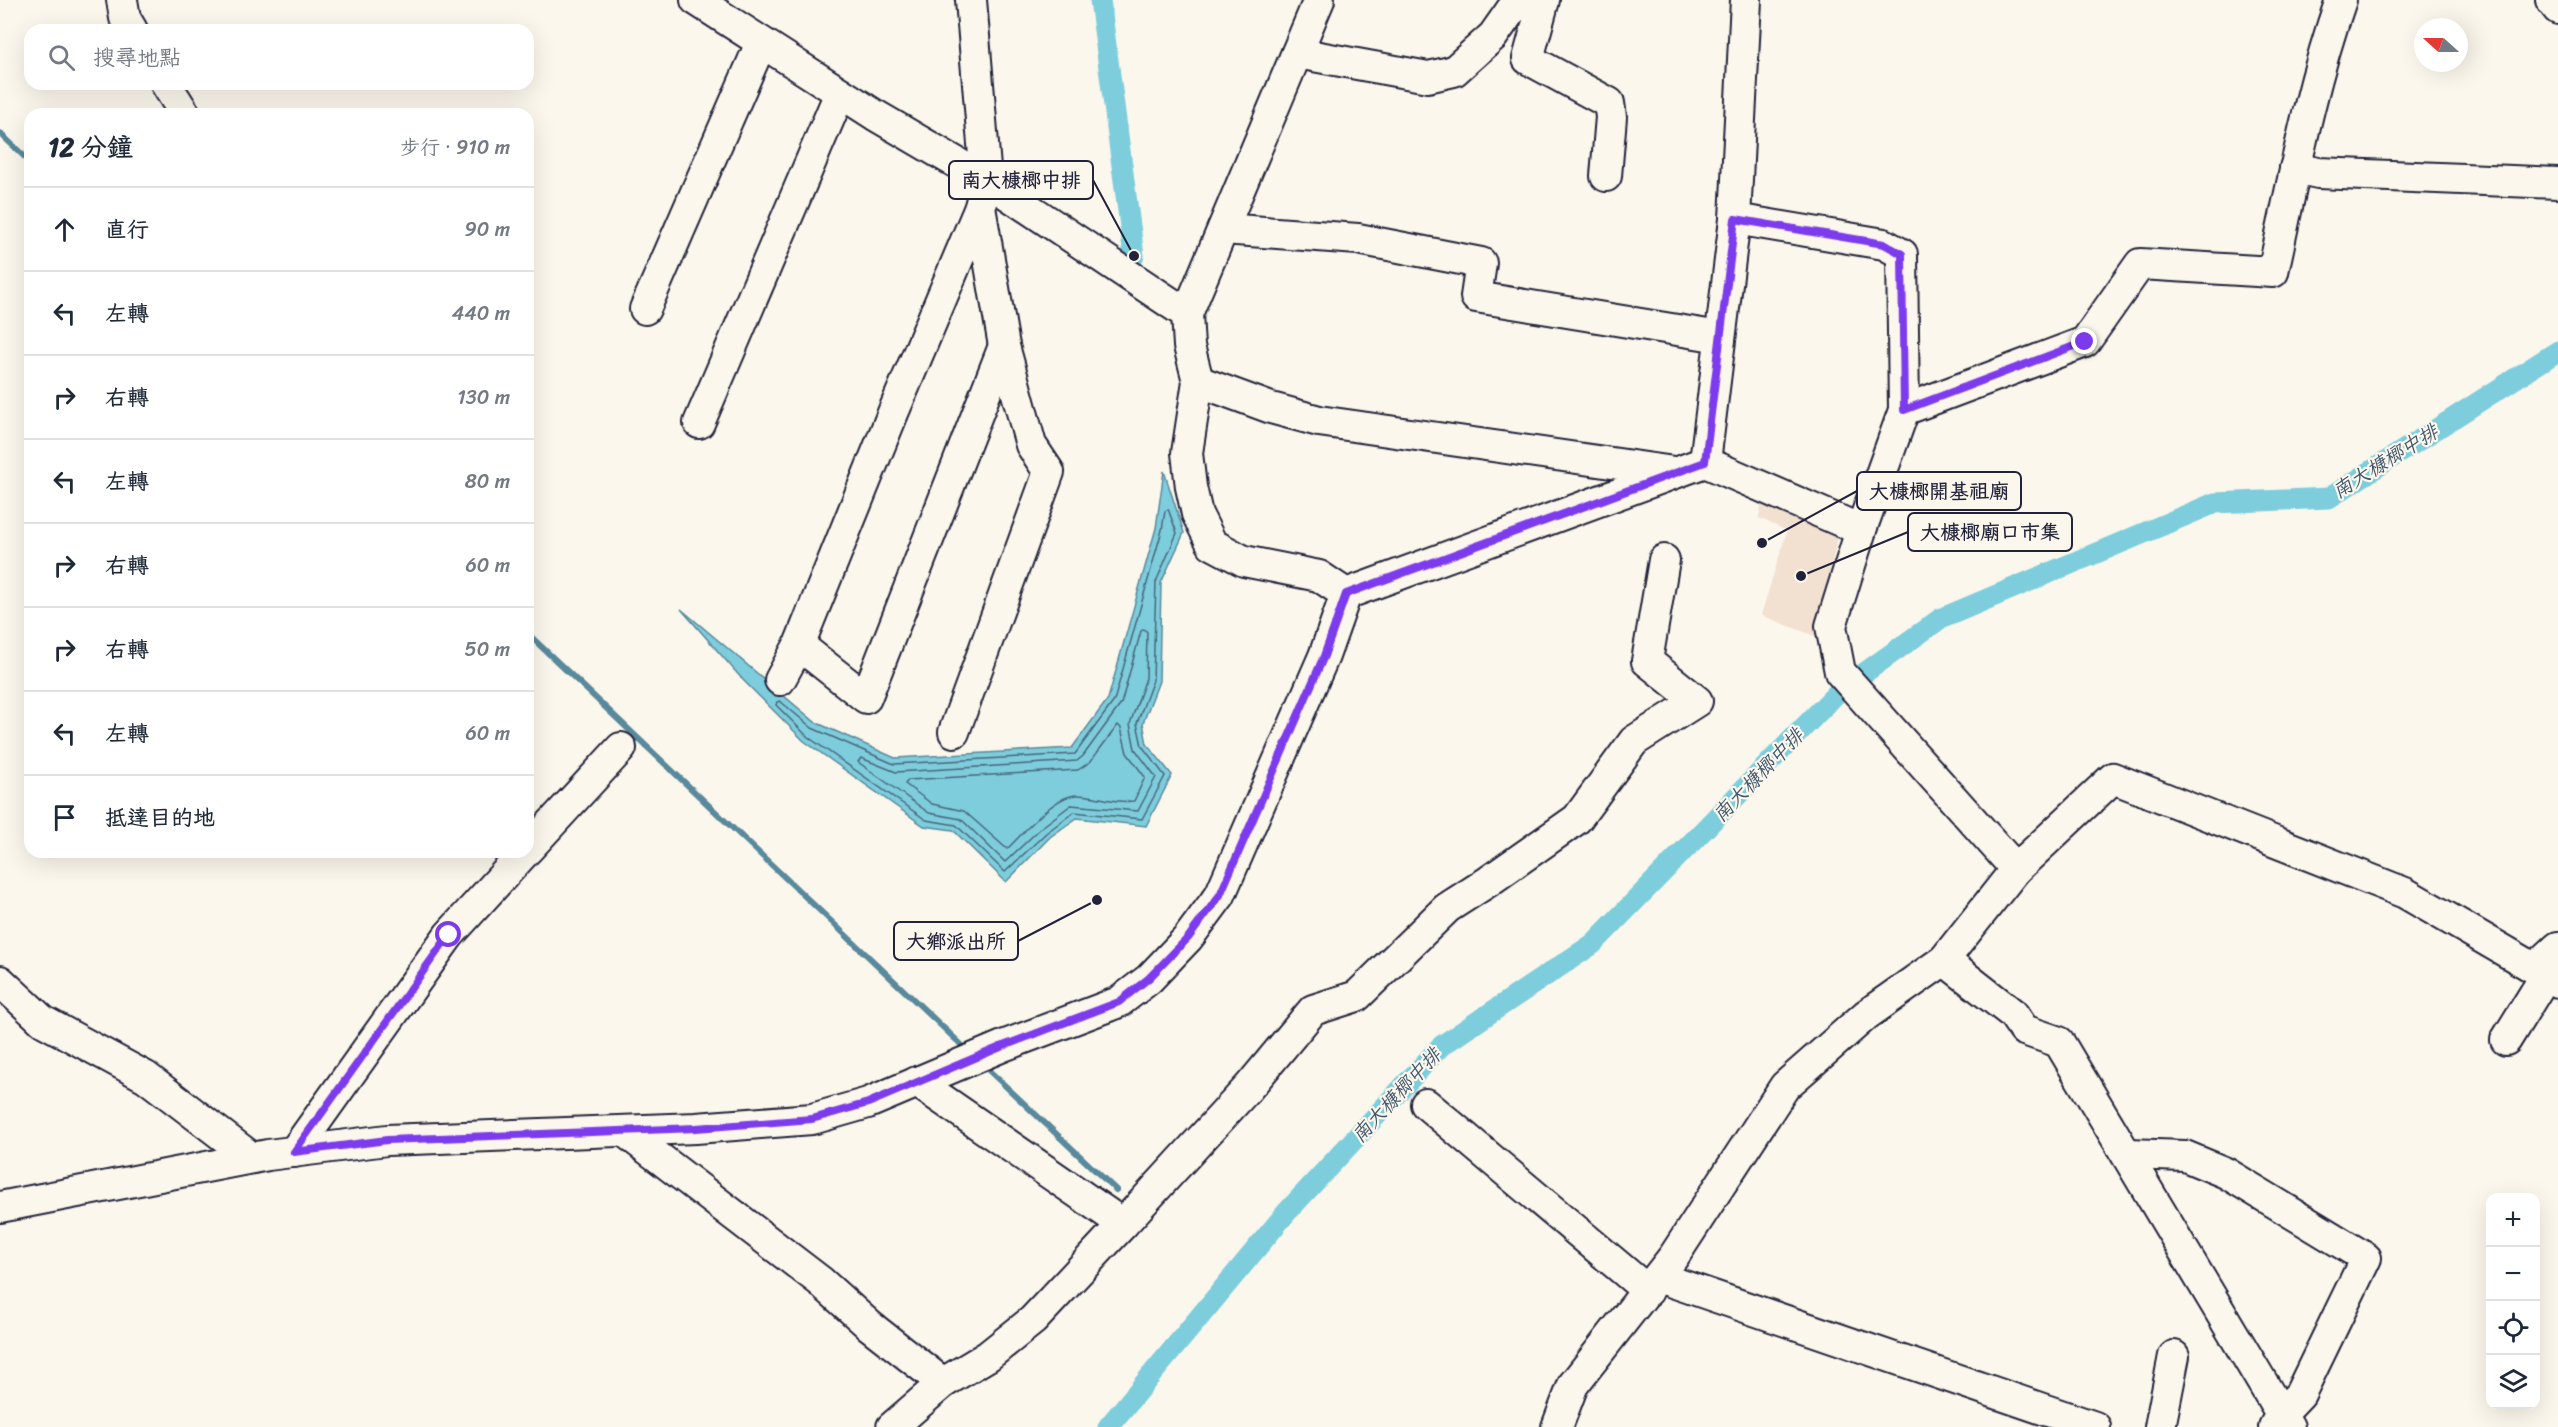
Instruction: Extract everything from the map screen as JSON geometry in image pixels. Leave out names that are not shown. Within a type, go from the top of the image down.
[{"type":"street","points":[[122,0],[125,18],[128,24]]},
{"type":"street","points":[[696,0],[840,93],[983,194],[1187,314]]},
{"type":"street","points":[[954,732],[1049,472],[1031,445],[1004,346],[983,194],[971,0]]},
{"type":"street","points":[[1319,0],[1187,314],[1189,346],[1198,381],[1187,453],[1197,514],[1212,544],[1244,561],[1319,576],[1346,594]]},
{"type":"street","points":[[1705,462],[1735,219],[1746,0]]},
{"type":"street","points":[[1904,410],[2085,342],[2140,264],[2273,272],[2295,168],[2332,25],[2341,0]]},
{"type":"street","points":[[2552,0],[2558,9]]},
{"type":"street","points":[[1297,53],[1428,78],[1454,71],[1492,36],[1514,6],[1543,1],[1528,59],[1609,102],[1611,117],[1606,176]]},
{"type":"street","points":[[645,309],[761,43]]},
{"type":"street","points":[[170,90],[181,108]]},
{"type":"street","points":[[699,423],[840,93]]},
{"type":"street","points":[[2295,168],[2318,173],[2558,183]]},
{"type":"street","points":[[780,680],[800,645],[983,194]]},
{"type":"street","points":[[1735,219],[1884,244],[1902,254],[1904,410],[1861,530],[1831,626],[1840,672],[2016,869]]},
{"type":"street","points":[[1223,229],[1358,239],[1481,263],[1476,297],[1720,337]]},
{"type":"street","points":[[800,645],[866,698],[1004,346]]},
{"type":"street","points":[[1198,381],[1271,408],[1319,421],[1677,472]]},
{"type":"street","points":[[1346,594],[1705,462],[1861,530]]},
{"type":"street","points":[[892,1427],[943,1383],[988,1356],[1033,1320],[1249,1087],[1313,1010],[1357,996],[1447,908],[1577,819],[1634,741],[1696,701],[1647,661],[1664,560]]},
{"type":"street","points":[[0,1208],[252,1158],[387,1140],[624,1131],[812,1119],[868,1103],[1003,1046],[1119,1002],[1149,978],[1188,938],[1220,895],[1324,656],[1346,594]]},
{"type":"street","points":[[534,843],[621,748]]},
{"type":"street","points":[[1557,1427],[1573,1385],[1653,1284],[1785,1086],[1866,1015],[1944,960],[2016,869],[2113,778],[2405,893],[2546,975]]},
{"type":"street","points":[[294,1152],[449,935],[520,858]]},
{"type":"street","points":[[2506,1040],[2546,975],[2558,946]]},
{"type":"street","points":[[1944,960],[1970,983],[2013,1014],[2024,1030],[2060,1042],[2128,1154],[2281,1423],[2300,1394],[2366,1258],[2226,1173],[2185,1156],[2128,1154]]},
{"type":"street","points":[[0,981],[43,1021],[146,1077],[252,1158]]},
{"type":"street","points":[[917,1082],[1123,1224]]},
{"type":"street","points":[[1426,1104],[1653,1284],[2095,1427]]},
{"type":"street","points":[[624,1131],[820,1281],[870,1326],[943,1383]]},
{"type":"street","points":[[2160,1427],[2174,1356]]},
{"type":"shaded area","points":[[1762,497],[1838,536],[1815,636],[1761,615],[1787,531],[1759,518]]},
{"type":"water","points":[[1164,471],[1184,533],[1161,583],[1159,681],[1143,723],[1147,744],[1172,775],[1146,826],[1077,818],[1050,837],[1006,882],[953,830],[924,826],[804,741],[743,680],[681,609],[815,722],[895,758],[1072,748],[1108,699],[1156,528]]},
{"type":"waterway","name":"南大槺榔中排","points":[[1100,0],[1134,256]]},
{"type":"waterway","points":[[0,133],[24,156]]},
{"type":"waterway","name":"南大槺榔中排","points":[[1108,1427],[1286,1213],[1441,1046],[1593,944],[1839,691],[1940,619],[2215,503],[2329,498],[2558,351]]},
{"type":"waterway","points":[[534,640],[969,1052]]},
{"type":"waterway","points":[[983,1065],[1116,1190]]},
{"type":"place","name":"南大槺榔中排","points":[[1134,256]]},
{"type":"place","name":"大槺榔開基祖廟","points":[[1762,543]]},
{"type":"place","name":"大槺榔廟口市集","points":[[1801,576]]},
{"type":"place","name":"大鄉派出所","points":[[1097,900]]},
{"type":"route","points":[[449,935],[294,1152],[387,1140],[696,1128],[812,1119],[868,1103],[1003,1046],[1119,1002],[1149,978],[1188,938],[1220,895],[1324,656],[1346,594],[1705,462],[1735,219],[1884,244],[1902,254],[1904,410],[2085,342]]}]
